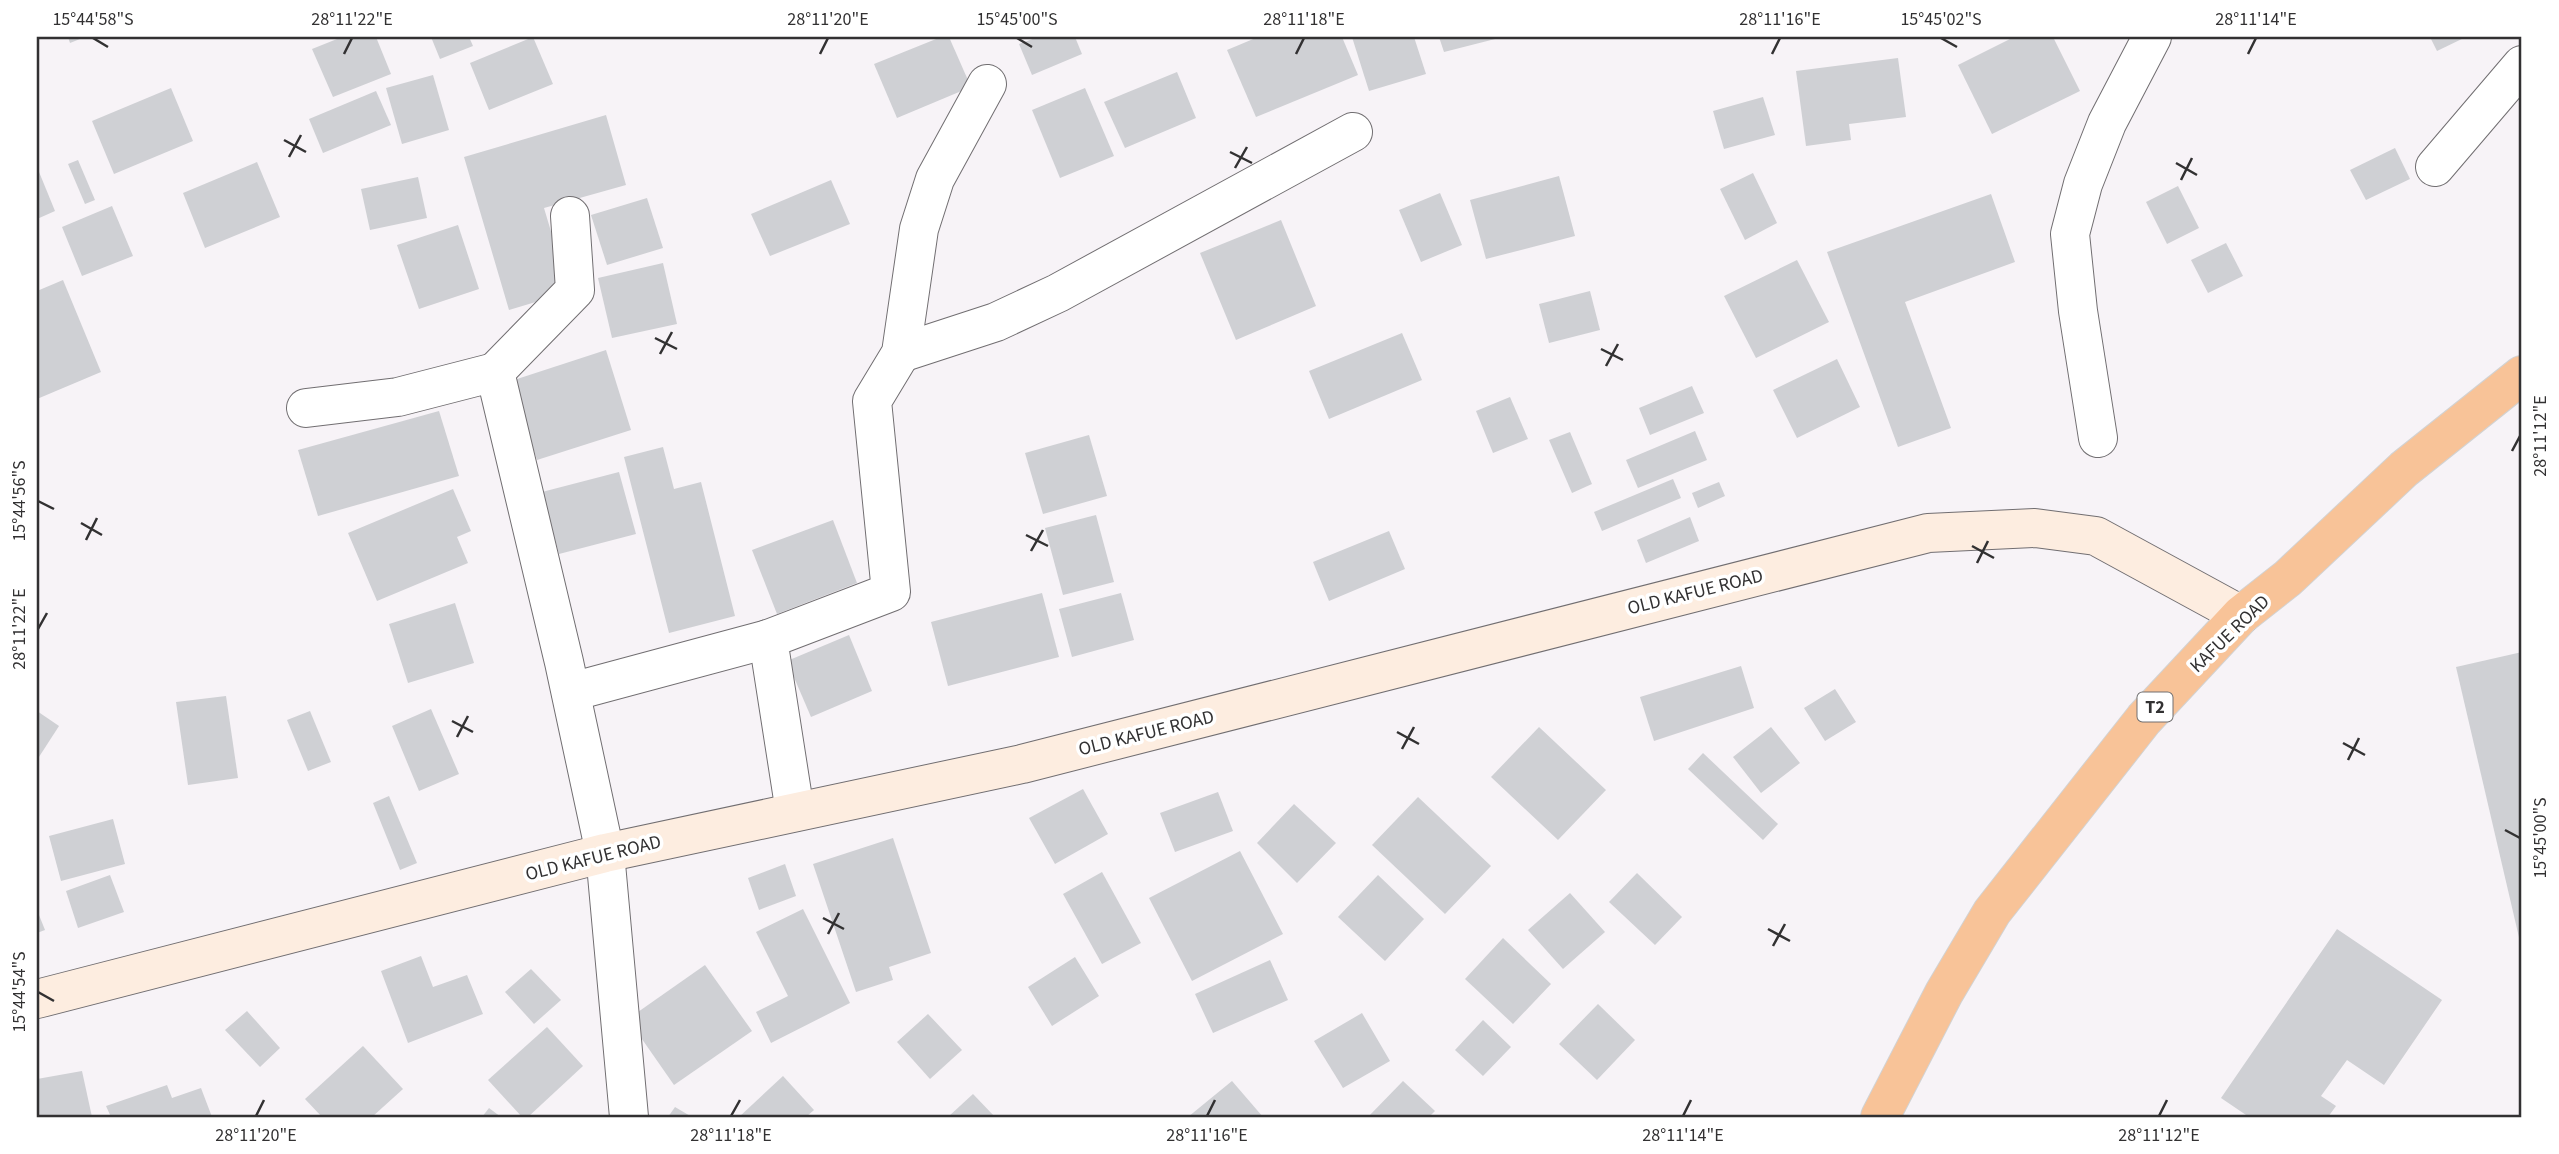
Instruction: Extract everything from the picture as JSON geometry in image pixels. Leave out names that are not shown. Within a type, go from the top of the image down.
[{"type":"highway","name":"KAFUE ROAD","points":[[1880,1117],[1944,993],[1992,912],[2144,719],[2241,615],[2288,578],[2404,469],[2522,375]]},
{"type":"street","points":[[2098,438],[2078,311],[2070,234],[2083,184],[2107,123],[2152,37]]},
{"type":"street","points":[[2435,167],[2522,65]]},
{"type":"street","points":[[571,692],[768,639],[891,592],[872,401],[901,353],[919,229],[935,179],[987,85]]},
{"type":"street","points":[[901,353],[996,322],[1058,293],[1353,132]]},
{"type":"street","points":[[306,408],[398,397],[495,372],[575,290],[570,216]]},
{"type":"street","points":[[495,372],[571,692],[605,853],[629,1117]]},
{"type":"street","name":"OLD KAFUE ROAD","points":[[37,999],[605,853],[1022,764],[1928,533],[2035,528],[2096,536],[2241,615]]},
{"type":"street","points":[[768,639],[795,812]]},
{"type":"building","points":[[68,37],[85,37],[70,43]]},
{"type":"building","points":[[342,37],[376,37],[391,74],[333,97],[312,49]]},
{"type":"building","points":[[431,37],[469,37],[473,46],[440,59]]},
{"type":"building","points":[[533,37],[553,84],[489,110],[470,63]]},
{"type":"building","points":[[941,37],[949,37],[971,87],[897,118],[874,64]]},
{"type":"building","points":[[1038,37],[1075,37],[1082,54],[1032,75],[1019,44]]},
{"type":"building","points":[[1258,37],[1342,37],[1358,75],[1256,117],[1227,50]]},
{"type":"building","points":[[1352,37],[1414,37],[1426,74],[1369,91]]},
{"type":"building","points":[[1439,37],[1499,37],[1499,38],[1444,52]]},
{"type":"building","points":[[2014,37],[2053,37],[2080,91],[1992,134],[1958,65]]},
{"type":"building","points":[[2430,37],[2466,37],[2437,51]]},
{"type":"building","points":[[1898,58],[1906,117],[1849,124],[1851,140],[1806,146],[1796,71]]},
{"type":"building","points":[[1177,72],[1196,118],[1125,148],[1104,102]]},
{"type":"building","points":[[433,75],[449,130],[402,144],[386,88]]},
{"type":"building","points":[[171,88],[193,141],[114,174],[92,121]]},
{"type":"building","points":[[1085,88],[1114,156],[1060,178],[1032,110]]},
{"type":"building","points":[[376,91],[391,125],[323,153],[309,119]]},
{"type":"building","points":[[1763,97],[1775,135],[1724,149],[1713,111]]},
{"type":"building","points":[[606,115],[626,185],[544,208],[569,292],[509,310],[464,157]]},
{"type":"building","points":[[2395,148],[2410,179],[2366,200],[2350,170]]},
{"type":"building","points":[[78,160],[95,200],[85,204],[68,164]]},
{"type":"building","points":[[257,162],[280,217],[205,248],[183,193]]},
{"type":"building","points":[[37,167],[55,211],[37,219]]},
{"type":"building","points":[[1753,173],[1777,223],[1745,240],[1720,189]]},
{"type":"building","points":[[1559,176],[1575,236],[1486,259],[1470,200]]},
{"type":"building","points":[[418,177],[427,218],[370,230],[361,189]]},
{"type":"building","points":[[831,180],[850,224],[770,256],[751,214]]},
{"type":"building","points":[[2178,186],[2199,228],[2167,244],[2146,202]]},
{"type":"building","points":[[1440,193],[1462,245],[1421,262],[1399,210]]},
{"type":"building","points":[[1991,194],[2015,262],[1905,302],[1951,428],[1898,447],[1827,252]]},
{"type":"building","points":[[647,198],[663,248],[607,265],[591,215]]},
{"type":"building","points":[[112,206],[133,256],[82,276],[62,227]]},
{"type":"building","points":[[1281,220],[1316,306],[1236,340],[1200,253]]},
{"type":"building","points":[[458,225],[479,289],[419,309],[397,245]]},
{"type":"building","points":[[2226,243],[2243,276],[2208,293],[2191,260]]},
{"type":"building","points":[[1797,260],[1829,322],[1756,358],[1724,296]]},
{"type":"building","points":[[663,263],[677,324],[612,338],[598,278]]},
{"type":"building","points":[[63,280],[101,372],[37,399],[37,291]]},
{"type":"building","points":[[1590,291],[1600,330],[1549,343],[1539,304]]},
{"type":"building","points":[[1402,333],[1422,380],[1329,419],[1309,371]]},
{"type":"building","points":[[606,350],[631,430],[537,460],[511,381]]},
{"type":"building","points":[[1837,359],[1860,407],[1797,438],[1773,390]]},
{"type":"building","points":[[1692,386],[1704,413],[1650,435],[1639,408]]},
{"type":"building","points":[[1510,397],[1528,439],[1493,453],[1476,411]]},
{"type":"building","points":[[439,411],[459,476],[318,516],[298,450]]},
{"type":"building","points":[[1695,431],[1707,460],[1638,488],[1626,460]]},
{"type":"building","points":[[1570,432],[1592,484],[1572,493],[1549,440]]},
{"type":"building","points":[[1089,435],[1107,496],[1043,514],[1025,453]]},
{"type":"building","points":[[663,447],[674,489],[701,482],[735,616],[669,633],[624,457]]},
{"type":"building","points":[[619,472],[636,534],[559,554],[542,492]]},
{"type":"building","points":[[1673,479],[1681,498],[1602,531],[1594,512]]},
{"type":"building","points":[[1719,482],[1725,496],[1698,508],[1692,493]]},
{"type":"building","points":[[453,489],[471,531],[457,537],[468,563],[377,601],[348,533]]},
{"type":"building","points":[[1096,515],[1114,582],[1063,595],[1045,528]]},
{"type":"building","points":[[1690,517],[1699,541],[1646,563],[1637,540]]},
{"type":"building","points":[[833,520],[857,583],[777,614],[752,550]]},
{"type":"building","points":[[1389,531],[1405,569],[1329,601],[1313,562]]},
{"type":"building","points":[[1042,593],[1059,657],[948,686],[931,622]]},
{"type":"building","points":[[1121,593],[1134,640],[1072,657],[1059,609]]},
{"type":"building","points":[[455,603],[474,663],[408,683],[389,624]]},
{"type":"building","points":[[849,635],[872,691],[811,717],[787,661]]},
{"type":"building","points":[[2522,652],[2522,946],[2521,946],[2456,667]]},
{"type":"building","points":[[1741,666],[1754,708],[1654,741],[1640,697]]},
{"type":"building","points":[[1835,689],[1856,722],[1825,741],[1804,708]]},
{"type":"building","points":[[226,696],[238,778],[188,785],[176,702]]},
{"type":"building","points":[[431,709],[459,774],[419,791],[392,726]]},
{"type":"building","points":[[37,711],[59,726],[37,760]]},
{"type":"building","points":[[310,711],[331,762],[308,771],[287,720]]},
{"type":"building","points":[[1539,727],[1606,790],[1558,840],[1491,777]]},
{"type":"building","points":[[1771,727],[1800,763],[1761,793],[1733,757]]},
{"type":"building","points":[[1703,753],[1778,824],[1763,840],[1688,769]]},
{"type":"building","points":[[1083,789],[1108,834],[1055,864],[1029,818]]},
{"type":"building","points":[[1218,792],[1233,831],[1175,852],[1160,813]]},
{"type":"building","points":[[389,796],[417,863],[400,870],[373,803]]},
{"type":"building","points":[[1418,797],[1491,866],[1445,914],[1372,845]]},
{"type":"building","points":[[1294,804],[1336,843],[1297,883],[1257,843]]},
{"type":"building","points":[[113,819],[125,864],[61,881],[49,836]]},
{"type":"building","points":[[893,838],[931,953],[889,967],[893,980],[856,992],[813,864]]},
{"type":"building","points":[[1240,851],[1283,934],[1192,981],[1149,898]]},
{"type":"building","points":[[785,864],[796,896],[759,910],[748,878]]},
{"type":"building","points":[[1102,872],[1141,943],[1102,964],[1063,894]]},
{"type":"building","points":[[1637,873],[1682,917],[1655,945],[1609,902]]},
{"type":"building","points":[[110,875],[124,912],[78,928],[66,891]]},
{"type":"building","points":[[1378,875],[1424,919],[1385,961],[1338,917]]},
{"type":"building","points":[[1570,893],[1605,932],[1563,969],[1528,930]]},
{"type":"building","points":[[803,909],[850,1003],[771,1043],[756,1012],[788,996],[756,932]]},
{"type":"building","points":[[37,910],[45,930],[37,933]]},
{"type":"building","points":[[2337,929],[2442,1000],[2384,1085],[2347,1060],[2321,1096],[2336,1106],[2328,1117],[2249,1117],[2221,1098]]},
{"type":"building","points":[[1503,938],[1551,984],[1513,1024],[1465,979]]},
{"type":"building","points":[[421,956],[433,987],[467,975],[483,1014],[408,1043],[381,971]]},
{"type":"building","points":[[1075,957],[1099,996],[1052,1026],[1028,987]]},
{"type":"building","points":[[1270,960],[1288,1000],[1213,1033],[1195,994]]},
{"type":"building","points":[[705,965],[752,1031],[674,1085],[628,1019]]},
{"type":"building","points":[[531,969],[561,1000],[534,1024],[505,992]]},
{"type":"building","points":[[1598,1004],[1635,1040],[1597,1080],[1559,1044]]},
{"type":"building","points":[[247,1011],[280,1048],[260,1067],[225,1030]]},
{"type":"building","points":[[1362,1013],[1390,1061],[1343,1088],[1314,1041]]},
{"type":"building","points":[[928,1014],[962,1050],[930,1079],[897,1042]]},
{"type":"building","points":[[1483,1020],[1511,1047],[1483,1076],[1455,1050]]},
{"type":"building","points":[[547,1027],[583,1066],[528,1117],[522,1117],[488,1080]]},
{"type":"building","points":[[363,1046],[403,1089],[372,1117],[322,1117],[305,1099]]},
{"type":"building","points":[[82,1071],[92,1117],[37,1117],[37,1079]]},
{"type":"building","points":[[783,1076],[814,1110],[806,1117],[739,1117]]},
{"type":"building","points":[[1232,1081],[1263,1117],[1188,1117]]},
{"type":"building","points":[[1403,1081],[1435,1111],[1429,1117],[1368,1117]]},
{"type":"building","points":[[167,1085],[172,1098],[201,1088],[212,1117],[111,1117],[106,1106]]},
{"type":"building","points":[[973,1094],[995,1117],[948,1117]]},
{"type":"building","points":[[675,1107],[692,1117],[668,1117]]},
{"type":"building","points":[[489,1108],[501,1117],[482,1117]]}]
